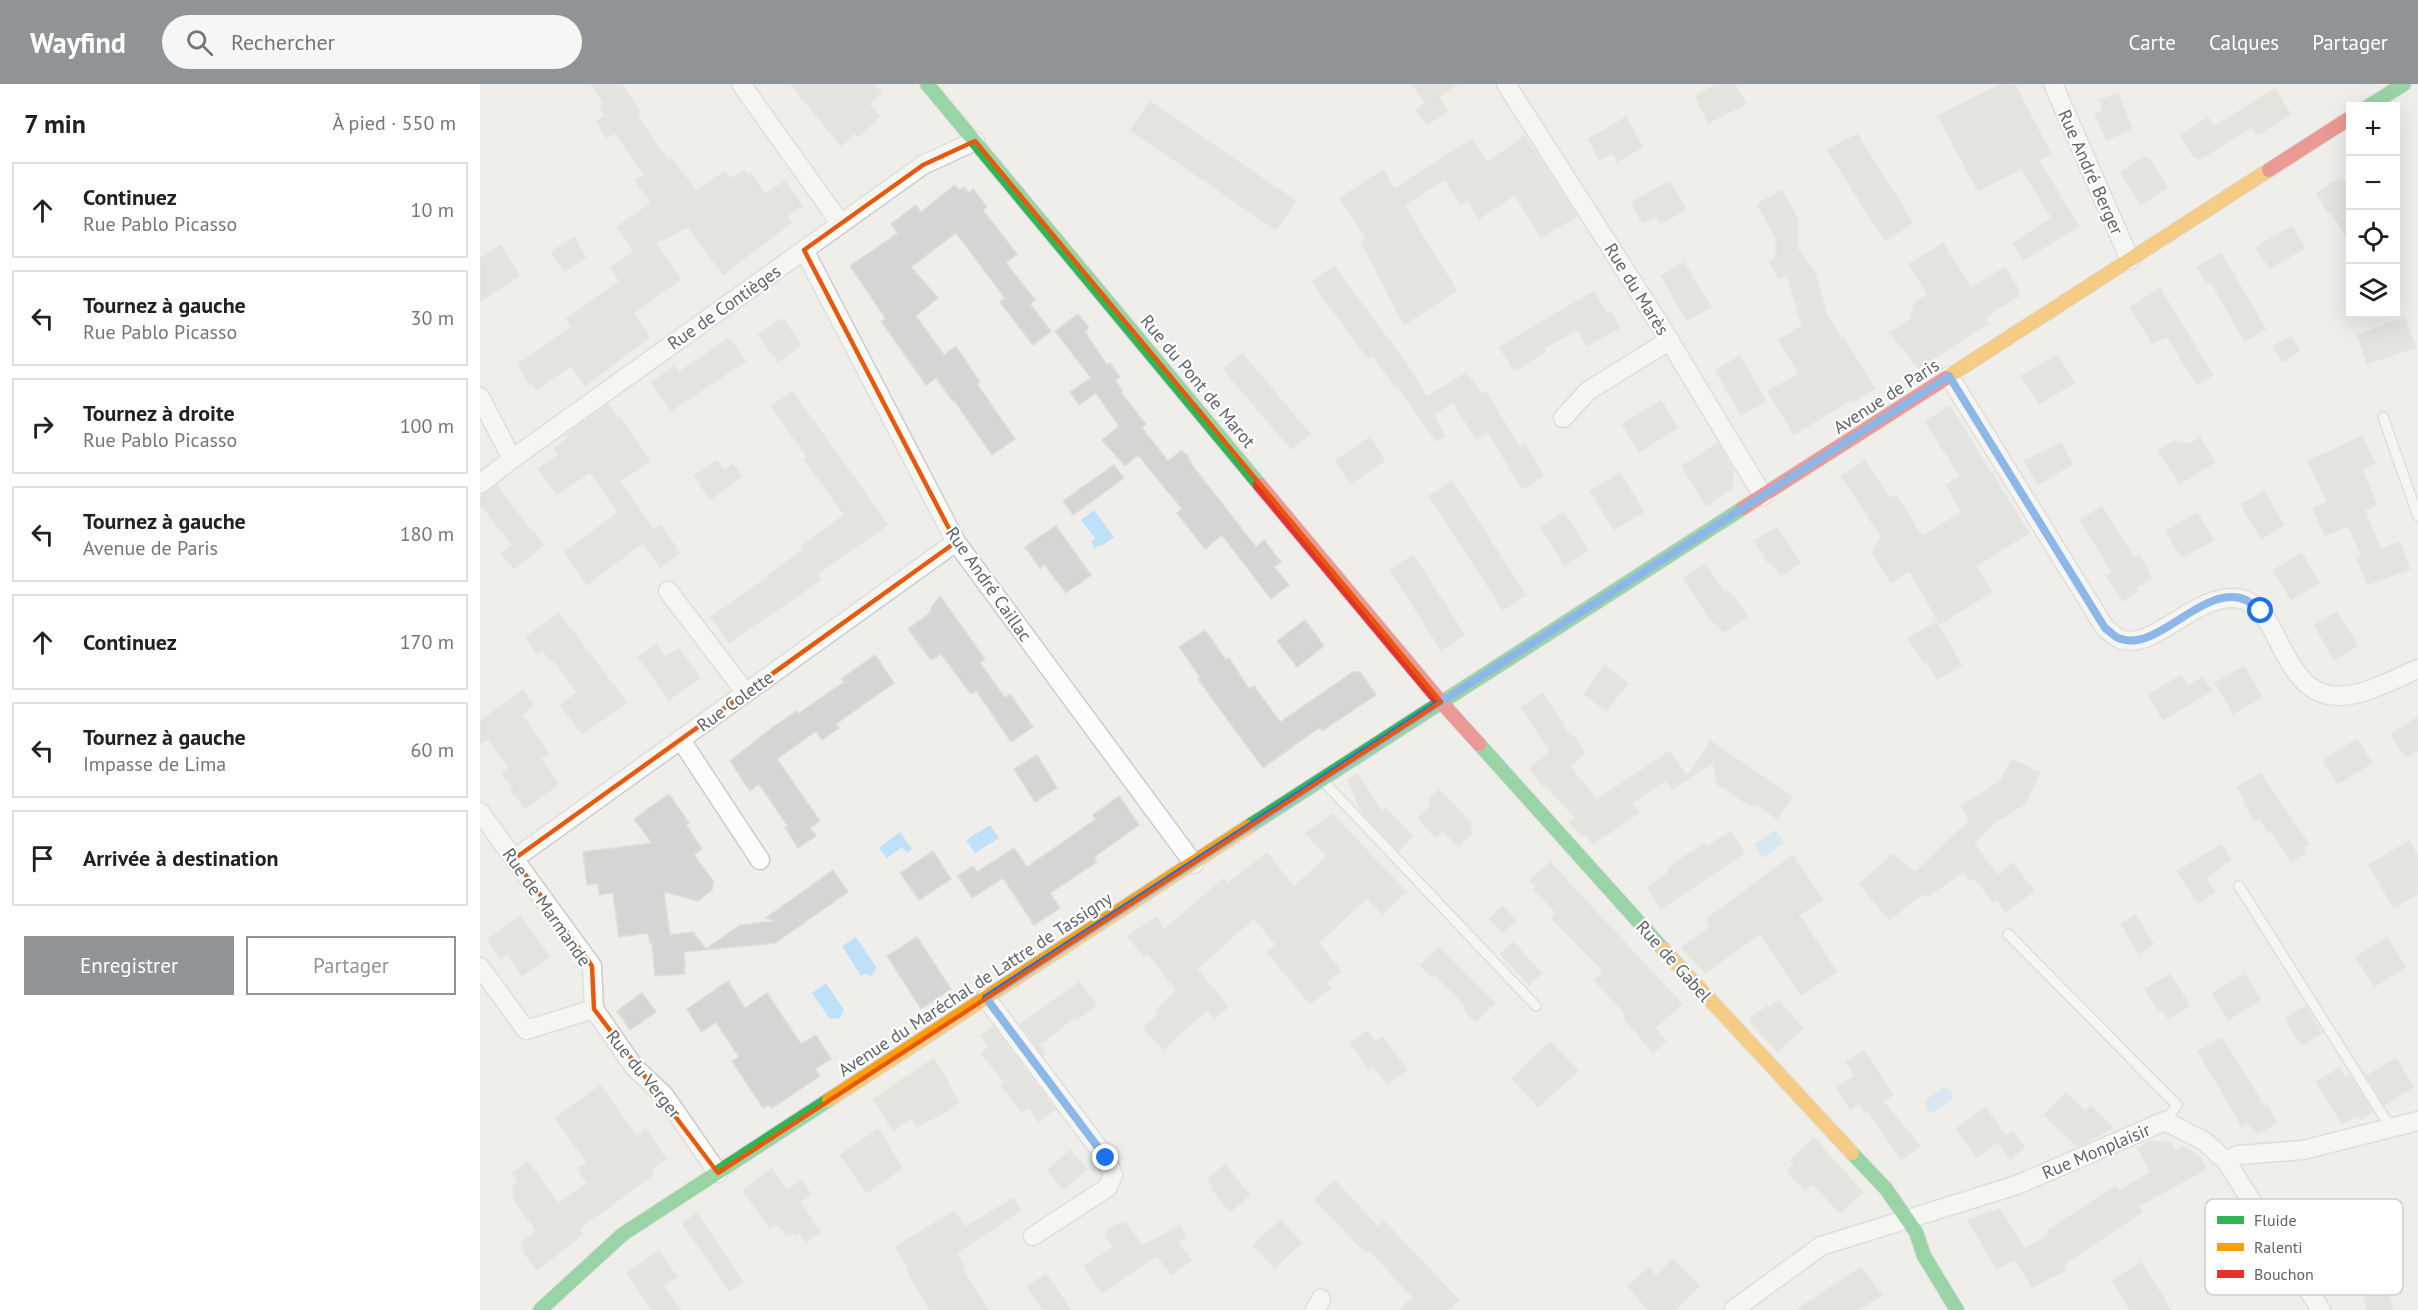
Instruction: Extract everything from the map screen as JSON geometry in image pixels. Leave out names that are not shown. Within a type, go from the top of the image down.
[{"type":"main road","name":"Rue du Pont de Marot","points":[[927,84],[1441,702]]},
{"type":"main road","points":[[2375,102],[2404,84]]},
{"type":"main road","name":"Avenue de Paris","points":[[1441,702],[2346,121]]},
{"type":"main road","name":"Avenue du Maréchal de Lattre de Tassigny","points":[[540,1310],[623,1234],[1441,702]]},
{"type":"main road","name":"Rue de Gabel","points":[[1441,702],[1707,998],[1886,1189],[1916,1232],[1924,1256],[1957,1310]]},
{"type":"street","points":[[741,84],[841,224]]},
{"type":"street","name":"Rue du Marès","points":[[1506,84],[1670,340],[1763,496]]},
{"type":"street","name":"Rue André Berger","points":[[2053,84],[2130,260]]},
{"type":"street","name":"Rue de Contièges","points":[[480,484],[923,165],[975,141]]},
{"type":"street","name":"Rue André Caillac","points":[[804,250],[956,542],[1194,864]]},
{"type":"street","points":[[1563,418],[1588,391],[1670,340]]},
{"type":"street","points":[[1949,376],[2105,628],[2120,639],[2141,640],[2210,602],[2227,597],[2245,600],[2261,611],[2300,678],[2316,692],[2336,698],[2355,695],[2418,669]]},
{"type":"street","points":[[480,397],[512,459]]},
{"type":"street","name":"Rue Colette","points":[[514,859],[956,542]]},
{"type":"street","points":[[668,591],[746,693]]},
{"type":"street","points":[[681,740],[760,860]]},
{"type":"street","name":"Rue de Marmande","points":[[480,812],[592,966],[594,1010]]},
{"type":"street","points":[[480,967],[526,1030],[594,1010]]},
{"type":"street","points":[[986,998],[1106,1158],[1113,1176],[1107,1188],[1033,1236]]},
{"type":"street","name":"Rue du Verger","points":[[594,1010],[634,1067],[663,1095],[718,1173]]},
{"type":"street","name":"Rue Monplaisir","points":[[1733,1310],[1821,1246],[2017,1185],[2165,1121],[2204,1141],[2226,1161]]},
{"type":"street","points":[[2250,1199],[2226,1161],[2238,1155],[2303,1150],[2418,1121]]},
{"type":"street","points":[[2311,1295],[2321,1310]]},
{"type":"lane","points":[[2383,417],[2418,516]]},
{"type":"lane","points":[[1322,780],[1536,1006]]},
{"type":"lane","points":[[2239,886],[2391,1128]]},
{"type":"lane","points":[[2008,934],[2177,1105],[2165,1121]]},
{"type":"highlighted area","points":[[975,141],[1441,702],[718,1173],[594,1009],[592,966],[514,859],[956,542],[804,250],[923,165]]},
{"type":"water","points":[[1094,510],[1114,537],[1095,548],[1091,542],[1095,538],[1081,520]]},
{"type":"water","points":[[990,825],[999,838],[975,853],[966,840]]},
{"type":"water","points":[[1775,830],[1784,843],[1763,858],[1754,844]]},
{"type":"water","points":[[900,832],[912,849],[907,853],[902,847],[887,858],[879,848]]},
{"type":"water","points":[[856,937],[876,967],[872,976],[865,974],[861,976],[842,946]]},
{"type":"water","points":[[826,983],[844,1010],[840,1018],[830,1019],[812,993]]},
{"type":"water","points":[[1944,1087],[1952,1091],[1953,1099],[1934,1112],[1930,1112],[1926,1109],[1926,1100]]},
{"type":"building","points":[[591,84],[622,84],[640,112],[637,114],[654,141],[669,161],[672,158],[696,191],[725,171],[730,179],[744,170],[748,175],[751,173],[765,194],[785,181],[803,206],[787,216],[792,222],[723,275],[688,227],[656,243],[681,279],[634,313],[650,337],[585,386],[571,366],[537,390],[532,383],[529,385],[518,364],[571,327],[566,319],[619,281],[611,267],[634,251],[617,227],[651,203],[635,181],[644,174],[615,133],[607,138],[596,121],[605,116],[599,107],[604,104]]},
{"type":"building","points":[[790,84],[873,84],[882,93],[869,104],[880,116],[858,137],[854,133],[841,146]]},
{"type":"building","points":[[1412,84],[1457,84],[1439,97],[1448,111],[1427,125],[1416,110],[1425,103]]},
{"type":"building","points":[[1717,84],[1735,84],[1746,104],[1708,123],[1695,96]]},
{"type":"building","points":[[2000,84],[2015,84],[2051,154],[2039,161],[2079,226],[2024,260],[2013,243],[2052,218],[2021,169],[1978,191],[1938,116]]},
{"type":"building","points":[[2275,88],[2291,114],[2258,135],[2252,127],[2199,160],[2197,157],[2194,158],[2180,135],[2208,117],[2214,127]]},
{"type":"building","points":[[2118,93],[2132,129],[2106,140],[2095,114],[2103,110],[2100,100]]},
{"type":"building","points":[[1150,101],[1296,201],[1276,230],[1130,130]]},
{"type":"building","points":[[1626,117],[1643,147],[1617,162],[1612,153],[1599,160],[1588,139]]},
{"type":"building","points":[[1857,134],[1913,223],[1885,241],[1827,150]]},
{"type":"building","points":[[1525,136],[1577,216],[1541,238],[1515,195],[1479,219],[1468,200],[1461,204],[1444,180],[1404,205],[1457,291],[1404,325],[1361,242],[1366,239],[1340,198],[1383,170],[1394,189],[1472,139],[1487,162]]},
{"type":"building","points":[[2142,158],[2149,158],[2168,188],[2141,205],[2120,172]]},
{"type":"building","points":[[2342,177],[2346,184],[2346,237],[2331,211],[2328,213],[2316,193]]},
{"type":"building","points":[[1670,181],[1686,210],[1660,224],[1655,217],[1642,223],[1631,202]]},
{"type":"building","points":[[955,185],[959,190],[964,187],[969,193],[973,189],[987,207],[983,210],[1017,254],[1006,263],[1035,300],[1030,304],[1051,331],[1033,345],[1000,302],[1005,298],[956,233],[911,267],[938,298],[916,316],[944,355],[956,346],[980,382],[977,384],[1015,439],[992,455],[936,378],[926,385],[881,321],[886,319],[850,266],[898,233],[891,224],[916,205],[921,212]]},
{"type":"building","points":[[1782,190],[1798,219],[1797,248],[1815,272],[1827,314],[1875,389],[1854,402],[1852,399],[1794,435],[1768,391],[1799,374],[1779,340],[1802,326],[1787,275],[1779,279],[1769,261],[1776,258],[1776,239],[1757,204]]},
{"type":"building","points":[[2292,226],[2305,248],[2270,269],[2256,247]]},
{"type":"building","points":[[574,237],[586,257],[564,272],[551,252]]},
{"type":"building","points":[[1943,243],[1971,288],[2005,267],[2019,290],[2017,292],[2019,296],[1985,317],[1989,323],[1919,369],[1890,333],[1910,320],[1914,303],[1927,294],[1909,264]]},
{"type":"building","points":[[500,245],[520,276],[480,302],[480,258]]},
{"type":"building","points":[[2221,253],[2266,329],[2245,341],[2210,281],[2206,283],[2197,267]]},
{"type":"building","points":[[1684,262],[1711,307],[1687,321],[1661,276]]},
{"type":"building","points":[[1334,266],[1414,374],[1426,397],[1466,373],[1483,394],[1486,392],[1520,447],[1525,444],[1544,476],[1522,489],[1488,432],[1476,439],[1453,402],[1434,415],[1445,436],[1436,441],[1398,387],[1396,388],[1373,356],[1368,359],[1312,282]]},
{"type":"building","points":[[2160,288],[2213,375],[2197,385],[2167,336],[2152,344],[2130,307]]},
{"type":"building","points":[[1594,291],[1606,312],[1610,311],[1620,328],[1587,346],[1578,329],[1545,348],[1546,352],[1514,371],[1499,347]]},
{"type":"building","points":[[1078,314],[1089,328],[1085,332],[1107,365],[1110,363],[1120,377],[1115,380],[1123,392],[1121,393],[1146,424],[1142,428],[1168,461],[1181,451],[1187,455],[1192,465],[1256,547],[1264,540],[1281,562],[1274,567],[1289,585],[1271,599],[1222,535],[1205,549],[1177,513],[1182,509],[1138,455],[1125,466],[1102,440],[1119,426],[1096,393],[1079,405],[1070,392],[1091,378],[1055,331]]},
{"type":"building","points":[[2405,317],[2416,347],[2367,364],[2357,335]]},
{"type":"building","points":[[780,319],[781,322],[784,320],[801,345],[778,362],[758,335]]},
{"type":"building","points":[[2291,336],[2300,351],[2282,362],[2273,346]]},
{"type":"building","points":[[729,338],[746,361],[671,411],[651,383],[675,365],[679,372]]},
{"type":"building","points":[[1242,353],[1310,434],[1291,449],[1223,369]]},
{"type":"building","points":[[2057,355],[2075,383],[2039,404],[2021,376]]},
{"type":"building","points":[[1740,356],[1766,401],[1741,415],[1715,370]]},
{"type":"building","points":[[792,391],[888,525],[817,574],[821,580],[729,643],[711,617],[803,550],[801,546],[844,515],[804,459],[807,457],[771,406]]},
{"type":"building","points":[[1661,400],[1678,428],[1639,452],[1622,424]]},
{"type":"building","points":[[608,404],[616,417],[621,418],[650,461],[620,482],[654,530],[661,525],[680,553],[660,568],[643,543],[587,585],[564,552],[618,513],[590,472],[557,495],[538,469],[558,455],[554,448],[567,439],[565,435]]},
{"type":"building","points":[[1950,406],[2029,533],[1976,566],[1992,592],[1940,624],[1909,571],[1891,583],[1873,554],[1874,547],[1882,538],[1841,476],[1865,460],[1890,499],[1896,495],[1922,536],[1962,512],[1946,485],[1960,476],[1925,422]]},
{"type":"building","points":[[2362,436],[2375,463],[2362,469],[2377,505],[2365,510],[2381,549],[2400,542],[2410,569],[2367,585],[2357,558],[2362,557],[2348,526],[2325,536],[2313,508],[2327,502],[2308,461]]},
{"type":"building","points":[[1370,437],[1385,460],[1351,484],[1335,461]]},
{"type":"building","points":[[2200,437],[2215,462],[2180,484],[2158,451],[2174,441],[2190,444]]},
{"type":"building","points":[[1718,443],[1734,471],[1732,489],[1706,506],[1682,466]]},
{"type":"building","points":[[2061,443],[2073,464],[2038,485],[2024,461]]},
{"type":"building","points":[[717,460],[724,470],[733,464],[742,477],[710,500],[694,476]]},
{"type":"building","points":[[1114,465],[1124,478],[1073,515],[1063,501]]},
{"type":"building","points":[[1620,473],[1644,512],[1614,530],[1590,491]]},
{"type":"building","points":[[1452,481],[1526,595],[1503,610],[1429,496]]},
{"type":"building","points":[[497,485],[544,545],[514,569],[501,554],[512,545],[480,504],[480,497]]},
{"type":"building","points":[[2264,491],[2284,525],[2261,539],[2241,504]]},
{"type":"building","points":[[2102,506],[2134,558],[2139,555],[2152,578],[2136,588],[2138,591],[2123,601],[2106,576],[2112,572],[2080,520]]},
{"type":"building","points":[[1564,512],[1588,550],[1564,565],[1541,527]]},
{"type":"building","points":[[2197,512],[2214,540],[2182,558],[2166,531]]},
{"type":"building","points":[[1056,526],[1091,575],[1066,593],[1044,564],[1040,568],[1025,547]]},
{"type":"building","points":[[1777,527],[1801,563],[1780,576],[1771,562],[1768,563],[1754,541]]},
{"type":"building","points":[[2302,553],[2319,583],[2291,600],[2273,570]]},
{"type":"building","points":[[1413,555],[1465,635],[1441,650],[1390,570]]},
{"type":"building","points":[[1705,564],[1725,593],[1728,590],[1748,616],[1724,632],[1710,619],[1683,578]]},
{"type":"building","points":[[940,596],[985,659],[980,663],[1005,698],[1010,694],[1033,727],[1011,742],[976,690],[971,694],[941,654],[931,660],[908,629],[930,613],[932,606]]},
{"type":"building","points":[[2337,612],[2358,646],[2334,660],[2314,625]]},
{"type":"building","points":[[559,613],[627,703],[582,734],[560,705],[577,692],[553,659],[551,661],[542,650],[537,654],[526,637]]},
{"type":"building","points":[[1305,620],[1324,646],[1297,667],[1277,641]]},
{"type":"building","points":[[1936,622],[1962,665],[1937,680],[1908,638]]},
{"type":"building","points":[[1205,630],[1226,660],[1229,658],[1249,689],[1254,686],[1280,722],[1353,672],[1360,672],[1376,695],[1322,731],[1320,727],[1263,768],[1198,679],[1200,677],[1179,647]]},
{"type":"building","points":[[656,644],[665,657],[679,648],[700,678],[669,700],[638,657]]},
{"type":"building","points":[[875,655],[894,683],[836,724],[839,728],[822,740],[816,731],[777,759],[820,821],[810,828],[816,836],[798,848],[785,828],[788,826],[759,784],[750,791],[730,761],[773,727],[797,711],[799,713],[844,682],[841,679]]},
{"type":"building","points":[[1604,665],[1628,683],[1606,711],[1584,694]]},
{"type":"building","points":[[2244,666],[2262,697],[2233,714],[2215,683]]},
{"type":"building","points":[[2181,675],[2188,686],[2203,677],[2212,691],[2163,720],[2148,695]]},
{"type":"building","points":[[523,690],[534,705],[522,715],[549,753],[541,759],[559,784],[525,809],[502,773],[509,768],[488,739],[480,744],[480,721]]},
{"type":"building","points":[[1543,693],[1570,736],[1573,735],[1585,754],[1570,766],[1596,800],[1670,751],[1687,776],[1710,743],[1709,740],[1793,797],[1777,819],[1757,805],[1750,806],[1717,784],[1713,763],[1673,789],[1667,780],[1632,803],[1639,813],[1593,844],[1585,834],[1582,836],[1569,822],[1575,818],[1545,785],[1543,786],[1529,768],[1550,752],[1521,707]]},
{"type":"building","points":[[2418,717],[2418,751],[2406,758],[2391,734]]},
{"type":"building","points":[[2357,739],[2372,763],[2338,784],[2323,760]]},
{"type":"building","points":[[1037,755],[1057,788],[1035,802],[1014,769]]},
{"type":"building","points":[[2012,759],[2040,773],[2025,804],[1994,823],[1974,843],[1997,875],[2013,863],[2034,891],[2005,912],[1997,900],[1993,903],[1975,878],[1970,881],[1964,871],[1928,897],[1923,894],[1889,920],[1859,884],[1893,854],[1915,872],[1970,820],[1961,806],[2000,781]]},
{"type":"building","points":[[2260,773],[2309,844],[2303,847],[2306,852],[2291,862],[2271,831],[2268,833],[2260,819],[2255,822],[2237,787]]},
{"type":"building","points":[[1358,774],[1382,811],[1386,808],[1413,837],[1398,851],[1362,813],[1348,780]]},
{"type":"building","points":[[1439,789],[1472,824],[1469,827],[1474,832],[1458,847],[1443,831],[1435,838],[1418,818],[1430,806],[1430,798]]},
{"type":"building","points":[[669,794],[689,823],[686,825],[702,849],[694,855],[714,882],[712,890],[698,901],[664,892],[670,935],[693,932],[706,949],[740,925],[775,921],[766,918],[833,870],[848,892],[775,943],[684,952],[685,974],[655,976],[652,943],[650,943],[648,933],[619,937],[613,893],[599,895],[598,883],[587,885],[583,852],[652,843],[634,819]]},
{"type":"building","points":[[1119,796],[1139,825],[1094,857],[1097,862],[1050,893],[1060,908],[1034,925],[1003,878],[972,898],[958,876],[973,866],[977,872],[1014,848],[1027,867],[1096,819],[1093,815]]},
{"type":"building","points":[[1333,814],[1406,892],[1382,914],[1367,898],[1319,943],[1341,971],[1326,983],[1331,988],[1310,1004],[1267,952],[1276,945],[1254,918],[1197,969],[1228,1007],[1214,1019],[1207,1010],[1163,1050],[1143,1028],[1158,1014],[1155,1011],[1176,990],[1148,954],[1144,956],[1127,936],[1156,917],[1164,930],[1224,878],[1226,884],[1267,853],[1294,887],[1327,856],[1305,833]]},
{"type":"building","points":[[1730,831],[1745,853],[1661,909],[1647,887],[1668,873],[1669,867],[1703,844],[1710,845]]},
{"type":"building","points":[[2409,841],[2418,856],[2418,894],[2394,908],[2368,865]]},
{"type":"building","points":[[2222,844],[2231,860],[2206,878],[2215,892],[2198,903],[2177,871]]},
{"type":"building","points":[[933,851],[951,879],[919,900],[900,873]]},
{"type":"building","points":[[1793,855],[1823,900],[1799,915],[1837,972],[1801,995],[1760,934],[1705,973],[1681,947],[1711,926],[1706,919]]},
{"type":"building","points":[[1550,862],[1682,1004],[1655,1028],[1666,1041],[1653,1053],[1623,1017],[1626,1014],[1594,980],[1603,971],[1551,918],[1556,913],[1534,890],[1536,887],[1530,880]]},
{"type":"building","points":[[1503,906],[1516,920],[1502,933],[1489,919]]},
{"type":"building","points":[[2135,915],[2154,944],[2139,954],[2121,924]]},
{"type":"building","points":[[520,916],[550,957],[522,976],[507,954],[500,959],[487,939]]},
{"type":"building","points":[[917,937],[951,989],[921,1009],[887,956]]},
{"type":"building","points":[[2387,937],[2406,967],[2374,987],[2356,957]]},
{"type":"building","points":[[1513,942],[1542,973],[1529,985],[1500,954]]},
{"type":"building","points":[[1439,947],[1495,1003],[1476,1022],[1464,1011],[1466,1007],[1435,974],[1431,977],[1420,965]]},
{"type":"building","points":[[2170,974],[2190,1006],[2168,1019],[2162,1009],[2158,1011],[2145,989]]},
{"type":"building","points":[[2244,974],[2261,1000],[2228,1020],[2212,993]]},
{"type":"building","points":[[728,981],[745,1008],[767,993],[801,1044],[816,1035],[831,1059],[815,1069],[820,1076],[772,1108],[769,1105],[763,1108],[732,1061],[739,1057],[716,1022],[701,1032],[687,1009]]},
{"type":"building","points":[[1079,982],[1097,1005],[1077,1020],[1075,1017],[1040,1045],[1046,1054],[1043,1056],[1020,1024]]},
{"type":"building","points":[[642,993],[656,1012],[630,1030],[617,1011]]},
{"type":"building","points":[[1779,1001],[1803,1028],[1778,1052],[1751,1023],[1751,1017]]},
{"type":"building","points":[[2306,1006],[2322,1033],[2302,1046],[2285,1018]]},
{"type":"building","points":[[993,1026],[1055,1109],[1038,1122],[1028,1108],[1022,1112],[1000,1085],[1004,1082],[981,1053],[989,1047],[980,1036]]},
{"type":"building","points":[[1367,1031],[1375,1042],[1383,1037],[1407,1070],[1387,1084],[1373,1065],[1369,1069],[1350,1043]]},
{"type":"building","points":[[2222,1038],[2277,1123],[2258,1134],[2247,1123],[2242,1127],[2198,1051]]},
{"type":"building","points":[[1550,1042],[1578,1071],[1538,1107],[1512,1078]]},
{"type":"building","points":[[1864,1050],[1893,1095],[1883,1101],[1920,1146],[1901,1160],[1868,1111],[1865,1112],[1859,1103],[1850,1109],[1836,1088],[1855,1076],[1846,1062]]},
{"type":"building","points":[[934,1058],[959,1102],[946,1112],[917,1127],[912,1118],[893,1131],[873,1099]]},
{"type":"building","points":[[2396,1058],[2414,1087],[2384,1105],[2366,1076]]},
{"type":"building","points":[[2339,1068],[2346,1078],[2349,1076],[2355,1083],[2373,1112],[2361,1119],[2358,1115],[2342,1124],[2316,1082]]},
{"type":"building","points":[[600,1085],[636,1136],[646,1129],[666,1159],[651,1169],[654,1174],[579,1229],[583,1234],[537,1271],[521,1249],[524,1247],[521,1242],[536,1231],[514,1199],[515,1192],[511,1187],[518,1182],[512,1173],[528,1161],[558,1203],[587,1183],[577,1169],[587,1163],[555,1118]]},
{"type":"building","points":[[2066,1093],[2085,1111],[2091,1105],[2113,1128],[2077,1147],[2044,1115]]},
{"type":"building","points":[[1985,1107],[2006,1136],[2012,1131],[2025,1147],[2010,1159],[1998,1142],[1977,1157],[1956,1129]]},
{"type":"building","points":[[878,1129],[903,1168],[866,1193],[840,1155]]},
{"type":"building","points":[[1814,1138],[1863,1192],[1840,1213],[1811,1183],[1805,1191],[1787,1171],[1793,1164],[1790,1160]]},
{"type":"building","points":[[2152,1141],[2170,1143],[2175,1151],[2182,1146],[2198,1155],[2207,1169],[2139,1206],[2142,1212],[2064,1265],[2067,1269],[2032,1288],[2015,1259],[1997,1269],[1967,1220],[2000,1209],[2025,1249],[2047,1236],[2048,1230],[2116,1186],[2119,1191],[2151,1172],[2137,1148]]},
{"type":"building","points":[[1070,1150],[1087,1169],[1064,1190],[1047,1170]]},
{"type":"building","points":[[1225,1165],[1250,1195],[1230,1212],[1211,1188],[1213,1186],[1207,1179]]},
{"type":"building","points":[[772,1168],[787,1190],[802,1180],[811,1194],[800,1202],[821,1232],[806,1242],[799,1233],[796,1235],[793,1232],[786,1236],[778,1224],[770,1229],[743,1190]]},
{"type":"building","points":[[1335,1180],[1378,1227],[1384,1221],[1459,1300],[1448,1310],[1399,1310],[1413,1297],[1369,1250],[1366,1253],[1314,1200]]},
{"type":"building","points":[[1014,1198],[1021,1210],[956,1254],[965,1267],[962,1269],[989,1310],[930,1310],[906,1270],[909,1268],[895,1247],[954,1211],[965,1227]]},
{"type":"building","points":[[697,1213],[743,1282],[729,1291],[682,1223]]},
{"type":"building","points":[[1280,1220],[1301,1243],[1275,1268],[1253,1245]]},
{"type":"building","points":[[1126,1222],[1142,1246],[1180,1225],[1186,1236],[1178,1242],[1192,1260],[1171,1275],[1157,1256],[1102,1293],[1084,1266],[1113,1247],[1105,1235],[1109,1228]]},
{"type":"building","points":[[659,1250],[677,1277],[664,1286],[681,1310],[652,1310],[627,1273]]},
{"type":"building","points":[[1673,1259],[1700,1286],[1675,1310],[1648,1310],[1628,1286],[1649,1267],[1656,1276]]},
{"type":"building","points":[[2141,1262],[2171,1310],[2130,1310],[2112,1281]]},
{"type":"building","points":[[1861,1267],[1882,1295],[1858,1310],[1796,1310]]},
{"type":"building","points":[[1046,1274],[1071,1310],[1043,1310],[1027,1287]]},
{"type":"building","points":[[2363,1295],[2389,1295],[2393,1310],[2367,1310]]},
{"type":"traffic: fast","points":[[927,84],[1260,485]]},
{"type":"traffic: fast","points":[[2375,102],[2404,84]]},
{"type":"traffic: fast","points":[[1248,827],[1743,508]]},
{"type":"traffic: fast","points":[[1479,744],[1663,949]]},
{"type":"traffic: fast","points":[[540,1310],[623,1234],[829,1100]]},
{"type":"traffic: fast","points":[[1852,1153],[1886,1189],[1916,1232],[1924,1256],[1957,1310]]},
{"type":"traffic: slow","points":[[1946,378],[2269,170]]},
{"type":"traffic: slow","points":[[829,1100],[1248,827]]},
{"type":"traffic: slow","points":[[1663,949],[1852,1153]]},
{"type":"traffic: jam","points":[[2269,170],[2346,121]]},
{"type":"traffic: jam","points":[[1743,508],[1946,378]]},
{"type":"traffic: jam","points":[[1260,485],[1441,702],[1479,744]]},
{"type":"route","points":[[1106,1158],[986,998],[1949,376],[2105,628],[2120,639],[2141,640],[2210,602],[2227,597],[2245,600],[2261,611]]}]
